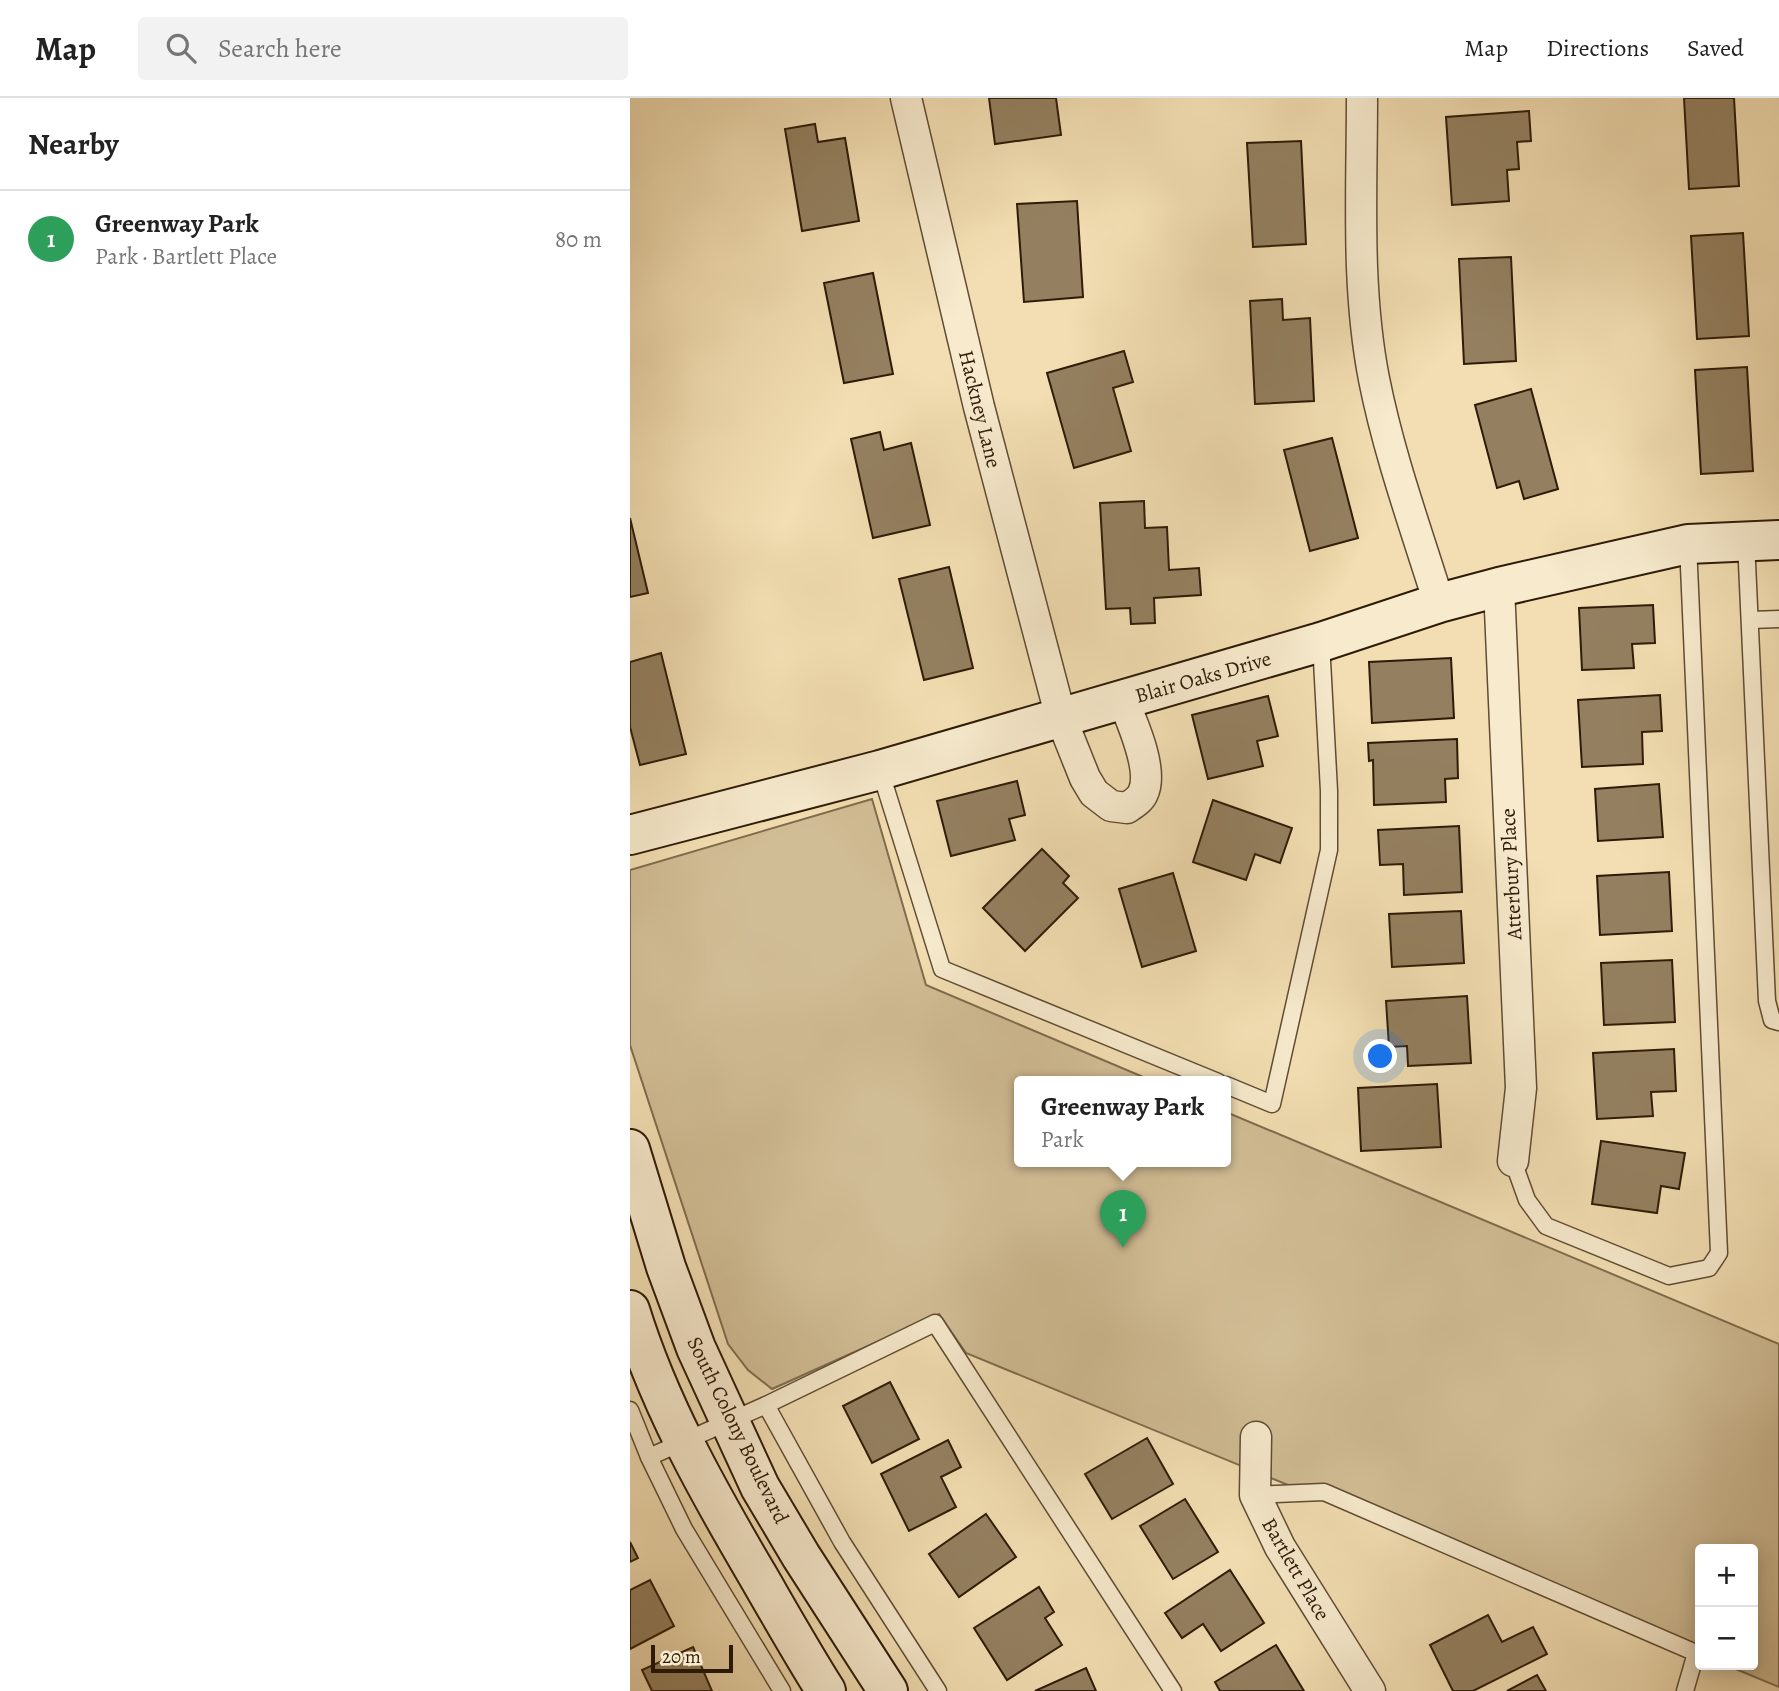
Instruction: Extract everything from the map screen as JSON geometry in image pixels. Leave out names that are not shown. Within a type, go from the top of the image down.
[{"type":"street","name":"Hackney Lane","points":[[906,98],[979,407],[1061,718],[1085,778],[1094,793],[1111,806],[1127,808],[1143,794],[1145,786],[1144,760],[1138,735],[1123,700]]},
{"type":"street","points":[[1362,98],[1363,255],[1366,324],[1374,378],[1398,473],[1439,603]]},
{"type":"street","name":"Blair Oaks Drive","points":[[630,835],[880,770],[1321,642],[1439,603],[1499,587],[1688,544],[1762,540]]},
{"type":"street","name":"Atterbury Place","points":[[1499,587],[1521,1088],[1513,1161]]},
{"type":"street","name":"South Colony Boulevard","points":[[630,1149],[666,1267],[696,1348],[760,1487],[888,1691]]},
{"type":"street","points":[[630,1310],[666,1450],[727,1524],[827,1691]]},
{"type":"street","name":"Bartlett Place","points":[[1256,1437],[1255,1495],[1280,1547],[1370,1691]]},
{"type":"lane","points":[[1762,540],[1751,620],[1767,1001],[1772,1020],[1779,1022]]},
{"type":"lane","points":[[1513,1161],[1527,1200],[1546,1226],[1669,1276],[1709,1268],[1719,1253],[1688,544]]},
{"type":"lane","points":[[1751,620],[1779,619]]},
{"type":"lane","points":[[1231,1087],[1272,1104],[1329,850],[1329,790],[1321,642]]},
{"type":"lane","points":[[880,770],[942,969],[1202,1076]]},
{"type":"lane","points":[[666,1450],[935,1323],[1173,1691]]},
{"type":"lane","points":[[766,1405],[842,1542],[938,1691]]},
{"type":"lane","points":[[630,1410],[666,1450],[684,1529],[782,1691]]},
{"type":"lane","points":[[1255,1495],[1324,1492],[1696,1653],[1685,1691]]},
{"type":"shaded area","points":[[872,799],[926,985],[1141,1076],[1014,1076],[1014,1167],[1231,1167],[1231,1114],[1779,1344],[1779,1687],[1738,1670],[1758,1670],[1758,1544],[1695,1544],[1695,1652],[966,1353],[939,1314],[772,1389],[748,1370],[728,1344],[630,1045],[630,870]]},
{"type":"building","points":[[989,98],[1056,98],[1061,135],[995,144]]},
{"type":"building","points":[[1684,98],[1734,98],[1739,186],[1689,189]]},
{"type":"building","points":[[1529,111],[1531,141],[1517,142],[1519,169],[1507,170],[1509,201],[1452,205],[1446,117]]},
{"type":"building","points":[[815,124],[818,142],[845,138],[859,221],[802,231],[785,129]]},
{"type":"building","points":[[1301,141],[1306,244],[1253,247],[1247,143]]},
{"type":"building","points":[[1077,201],[1083,297],[1024,302],[1017,204]]},
{"type":"building","points":[[1743,233],[1749,336],[1697,339],[1691,236]]},
{"type":"building","points":[[1511,257],[1516,361],[1464,364],[1459,259]]},
{"type":"building","points":[[873,273],[893,374],[844,383],[824,283]]},
{"type":"building","points":[[1282,299],[1283,320],[1310,318],[1314,401],[1255,404],[1250,301]]},
{"type":"building","points":[[1124,351],[1133,382],[1113,388],[1131,451],[1074,468],[1047,373]]},
{"type":"building","points":[[1747,367],[1753,471],[1701,474],[1695,370]]},
{"type":"building","points":[[1531,389],[1558,489],[1524,499],[1519,481],[1497,488],[1475,405]]},
{"type":"building","points":[[880,432],[884,450],[911,443],[930,525],[873,538],[851,439]]},
{"type":"building","points":[[1332,438],[1358,538],[1310,551],[1284,450]]},
{"type":"building","points":[[1144,501],[1145,528],[1167,527],[1169,570],[1199,568],[1201,595],[1154,598],[1155,623],[1131,624],[1130,608],[1106,609],[1100,503]]},
{"type":"building","points":[[630,518],[648,593],[630,597]]},
{"type":"building","points":[[949,567],[973,668],[924,680],[899,579]]},
{"type":"building","points":[[1653,605],[1655,643],[1632,644],[1634,668],[1582,670],[1579,608]]},
{"type":"building","points":[[661,653],[686,754],[640,765],[630,727],[630,662]]},
{"type":"building","points":[[1451,658],[1454,718],[1372,723],[1369,662]]},
{"type":"building","points":[[1660,695],[1662,731],[1642,732],[1643,764],[1582,767],[1578,700]]},
{"type":"building","points":[[1268,696],[1278,736],[1257,741],[1263,766],[1208,779],[1192,715]]},
{"type":"building","points":[[1457,739],[1458,778],[1445,779],[1446,802],[1374,805],[1373,760],[1369,761],[1368,743]]},
{"type":"building","points":[[1017,781],[1025,815],[1009,819],[1015,840],[951,856],[937,801]]},
{"type":"building","points":[[1659,784],[1663,837],[1598,841],[1595,789]]},
{"type":"building","points":[[1213,800],[1292,828],[1280,863],[1255,854],[1246,880],[1193,862]]},
{"type":"building","points":[[1459,826],[1462,892],[1404,895],[1403,864],[1380,865],[1378,830]]},
{"type":"building","points":[[1042,849],[1069,876],[1063,883],[1078,898],[1025,951],[983,908]]},
{"type":"building","points":[[1669,872],[1672,931],[1600,935],[1597,876]]},
{"type":"building","points":[[1173,873],[1196,951],[1142,967],[1119,889]]},
{"type":"building","points":[[1461,911],[1464,963],[1392,967],[1389,914]]},
{"type":"building","points":[[1672,960],[1675,1022],[1604,1025],[1601,963]]},
{"type":"building","points":[[1467,996],[1471,1063],[1408,1066],[1407,1046],[1389,1047],[1386,1001]]},
{"type":"building","points":[[1674,1049],[1676,1091],[1651,1092],[1653,1116],[1597,1119],[1593,1053]]},
{"type":"building","points":[[1437,1084],[1441,1147],[1361,1151],[1358,1088]]},
{"type":"building","points":[[1601,1141],[1685,1153],[1679,1189],[1661,1186],[1657,1213],[1592,1204]]},
{"type":"building","points":[[890,1382],[919,1439],[872,1463],[843,1406]]},
{"type":"building","points":[[1147,1438],[1173,1484],[1112,1519],[1085,1474]]},
{"type":"building","points":[[948,1440],[961,1467],[941,1477],[956,1507],[909,1531],[881,1474]]},
{"type":"building","points":[[1185,1499],[1218,1552],[1173,1579],[1140,1526]]},
{"type":"building","points":[[986,1514],[1016,1557],[959,1597],[929,1554]]},
{"type":"building","points":[[630,1542],[638,1558],[630,1562]]},
{"type":"building","points":[[1230,1570],[1264,1623],[1221,1651],[1203,1624],[1182,1638],[1165,1613]]},
{"type":"building","points":[[650,1580],[674,1626],[630,1649],[630,1590]]},
{"type":"building","points":[[1039,1587],[1054,1612],[1045,1618],[1062,1645],[1007,1680],[974,1628]]},
{"type":"building","points":[[1488,1615],[1502,1642],[1533,1627],[1547,1654],[1473,1691],[1453,1691],[1430,1645]]},
{"type":"building","points":[[1276,1645],[1304,1691],[1220,1691],[1215,1682]]},
{"type":"building","points":[[693,1647],[712,1691],[652,1691],[642,1670]]},
{"type":"building","points":[[1086,1668],[1096,1691],[1035,1691]]},
{"type":"building","points":[[1537,1675],[1546,1691],[1507,1691]]},
{"type":"place","name":"Greenway Park","points":[[1123,1248]]}]
